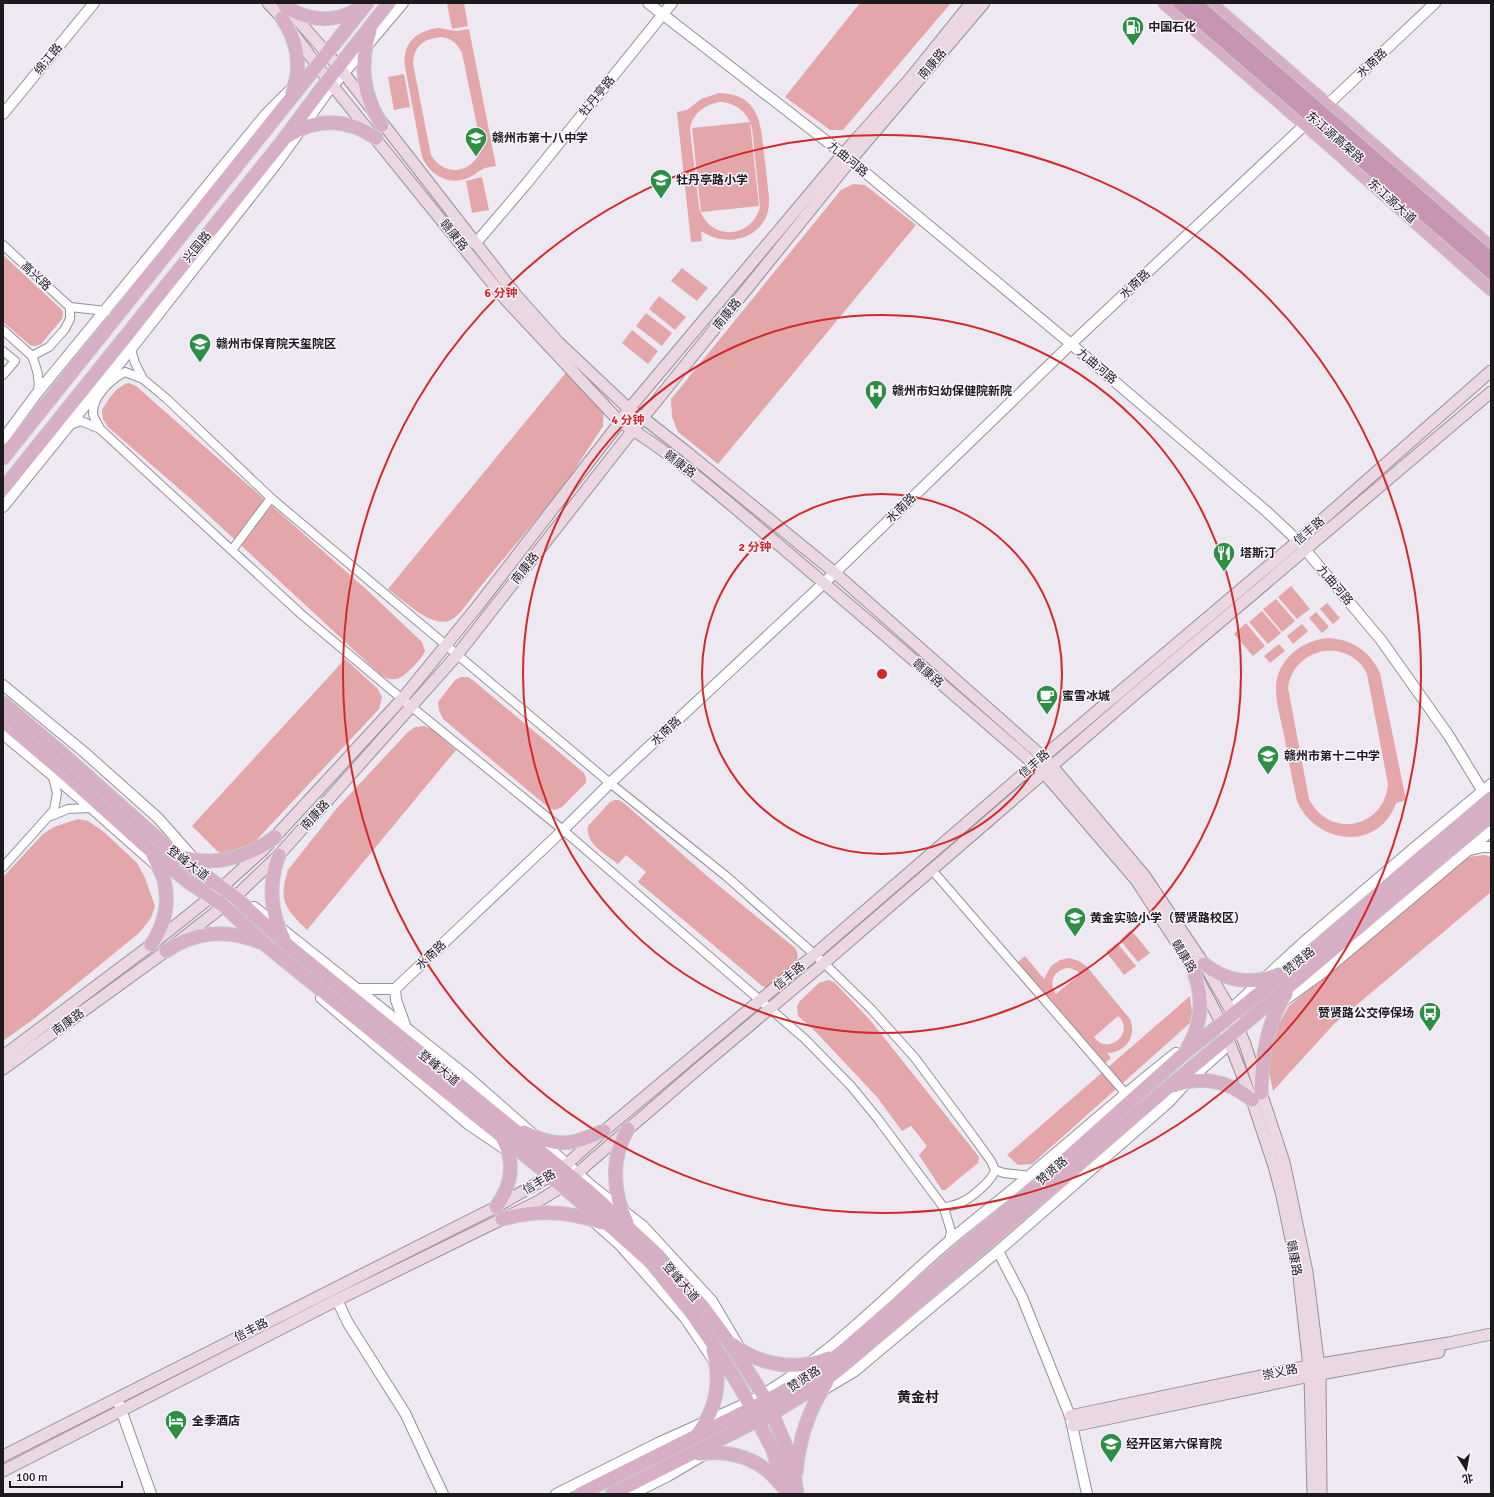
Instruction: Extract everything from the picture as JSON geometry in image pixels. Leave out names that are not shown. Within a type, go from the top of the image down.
[{"type":"highway","name":"东江源高架路","points":[[1180,3],[1491,272]]},
{"type":"highway","name":"东江源高架路","points":[[1195,3],[1491,259]]},
{"type":"main road","name":"赣康路","points":[[268,3],[283,9],[341,70],[475,244],[516,295],[558,342],[629,409],[643,418],[834,572],[1043,757],[1048,769],[1136,880],[1232,1012],[1240,1031],[1257,1097]]},
{"type":"main road","points":[[283,9],[315,18],[331,19],[367,3]]},
{"type":"main road","name":"兴国路","points":[[3,458],[281,112],[325,52],[367,3]]},
{"type":"main road","name":"兴国路","points":[[3,489],[341,70],[374,20],[389,3]]},
{"type":"main road","name":"南康路","points":[[3,1069],[166,951],[222,908],[279,855],[457,655],[846,157],[971,3]]},
{"type":"main road","name":"南康路","points":[[3,1056],[151,945],[209,899],[275,837],[402,699],[482,601],[629,409],[846,157],[984,3]]},
{"type":"main road","name":"东江源大道","points":[[1166,3],[1306,124],[1491,289]]},
{"type":"main road","points":[[1210,3],[1491,248]]},
{"type":"main road","name":"赣康路","points":[[283,9],[316,64],[505,299],[620,422],[683,465],[824,583],[1034,764],[1048,769]]},
{"type":"main road","points":[[281,112],[291,96],[295,86],[298,68],[297,52],[283,9]]},
{"type":"main road","points":[[374,20],[365,50],[363,72],[366,92],[382,125]]},
{"type":"main road","points":[[281,143],[301,129],[318,124],[336,122],[361,129],[376,138]]},
{"type":"main road","name":"信丰路","points":[[3,1471],[337,1300],[502,1219],[568,1182],[1048,769],[1301,545],[1491,372]]},
{"type":"main road","name":"信丰路","points":[[3,1456],[496,1207],[556,1172],[814,955],[1034,764],[1301,545],[1491,392]]},
{"type":"main road","name":"登峰大道","points":[[3,703],[176,855],[224,886],[290,947],[513,1128],[556,1172],[568,1182],[610,1227],[650,1262],[692,1314],[751,1405],[791,1492]]},
{"type":"main road","name":"登峰大道","points":[[3,721],[63,772],[153,853],[209,899],[222,908],[502,1137],[556,1172]]},
{"type":"main road","name":"赞贤路","points":[[612,1494],[759,1422],[769,1406],[843,1351],[1038,1184],[1221,1021],[1313,950],[1424,854],[1487,794]]},
{"type":"main road","name":"赞贤路","points":[[580,1494],[697,1435],[751,1405],[769,1406],[816,1387],[842,1367],[1165,1090],[1240,1031],[1304,974],[1491,814]]},
{"type":"main road","points":[[176,855],[195,860],[217,861],[238,857],[257,849],[275,837]]},
{"type":"main road","points":[[151,945],[161,927],[166,907],[166,889],[153,853]]},
{"type":"main road","points":[[279,855],[273,873],[272,892],[274,911],[278,926],[290,947]]},
{"type":"main road","points":[[166,951],[186,940],[208,934],[226,933],[249,938],[268,947]]},
{"type":"main road","name":"赣康路","points":[[1199,967],[1229,1040],[1257,1097],[1284,1162],[1307,1272],[1321,1494]]},
{"type":"main road","points":[[1181,1056],[1192,1040],[1200,1018],[1201,1002],[1199,967],[1233,979],[1250,981],[1274,976],[1288,969]]},
{"type":"main road","points":[[1165,1090],[1188,1081],[1204,1080],[1222,1083],[1257,1097],[1266,1040],[1273,1018],[1291,987],[1304,974]]},
{"type":"main road","points":[[513,1128],[539,1138],[552,1141],[572,1142],[604,1131]]},
{"type":"main road","points":[[628,1129],[619,1147],[615,1184],[621,1208],[629,1228]]},
{"type":"main road","points":[[496,1207],[505,1194],[510,1180],[511,1165],[508,1151],[502,1137]]},
{"type":"main road","name":"登峰大道","points":[[568,1182],[591,1193],[629,1228],[658,1255],[704,1308],[728,1342],[769,1406],[785,1444],[794,1473],[791,1492]]},
{"type":"main road","points":[[502,1219],[524,1214],[569,1214],[592,1219],[610,1227]]},
{"type":"main road","points":[[697,1435],[706,1422],[711,1411],[718,1380],[713,1350],[706,1334]]},
{"type":"main road","name":"崇义路","points":[[1072,1421],[1491,1334]]},
{"type":"main road","points":[[728,1342],[742,1352],[770,1363],[789,1365],[810,1364],[826,1359],[843,1351]]},
{"type":"main road","name":"崇义路","points":[[1314,1370],[1491,1342]]},
{"type":"main road","points":[[791,1492],[801,1439],[809,1414],[830,1378],[842,1367]]},
{"type":"main road","name":"赣康路","points":[[1313,1494],[1314,1370]]},
{"type":"main road","points":[[682,1459],[708,1452],[728,1453],[754,1462],[769,1472],[791,1492]]},
{"type":"street","name":"绵江路","points":[[3,114],[94,3]]},
{"type":"street","points":[[341,70],[365,50],[403,3]]},
{"type":"street","name":"九曲河路","points":[[648,3],[846,157],[1071,344],[1266,511],[1301,545],[1381,640],[1449,736],[1487,794]]},
{"type":"street","name":"牡丹亭路","points":[[475,244],[672,3]]},
{"type":"street","name":"水南路","points":[[395,989],[563,830],[610,783],[824,583],[1071,344],[1327,106],[1435,3]]},
{"type":"street","points":[[325,52],[354,8]]},
{"type":"street","points":[[3,439],[38,392],[106,311],[266,114],[316,64]]},
{"type":"street","points":[[3,507],[131,349],[278,163],[330,82]]},
{"type":"street","name":"高兴路","points":[[3,245],[70,306]]},
{"type":"street","points":[[32,356],[49,347],[65,329],[70,319],[70,306],[106,311]]},
{"type":"street","points":[[3,330],[32,356],[38,371],[38,392]]},
{"type":"street","points":[[131,349],[135,363],[143,379]]},
{"type":"street","points":[[3,351],[15,361],[3,375]]},
{"type":"street","points":[[944,1208],[968,1199],[993,1176],[995,1170],[991,1161],[915,1058],[871,1009],[824,963],[726,876],[610,783],[271,498],[168,399],[143,379],[125,372],[118,375],[105,389],[94,405],[93,416],[100,429],[301,614],[402,699],[563,830],[806,1039],[851,1086],[878,1119],[944,1208],[951,1231],[949,1241]]},
{"type":"street","points":[[69,426],[81,421],[100,429]]},
{"type":"street","points":[[232,550],[271,498]]},
{"type":"street","points":[[3,685],[84,752],[158,818],[195,860],[224,886]]},
{"type":"street","points":[[3,734],[159,867],[209,899]]},
{"type":"street","points":[[3,867],[51,816],[57,798],[53,776]]},
{"type":"street","points":[[1232,1012],[1263,979],[1306,940],[1440,826],[1487,794],[1491,784]]},
{"type":"street","points":[[51,816],[68,810],[90,808]]},
{"type":"street","points":[[1424,854],[1440,826]]},
{"type":"street","points":[[1240,1031],[1325,971],[1491,831]]},
{"type":"street","points":[[1425,870],[1444,864],[1466,852],[1483,846],[1491,847]]},
{"type":"street","points":[[932,870],[1126,1094]]},
{"type":"street","points":[[236,896],[278,926],[405,1026],[468,1077],[539,1138],[556,1172],[568,1182],[621,1208],[643,1226],[712,1302],[742,1352]]},
{"type":"street","points":[[222,908],[249,938],[468,1124],[534,1169],[556,1172]]},
{"type":"street","points":[[358,989],[395,989],[396,1000],[405,1026]]},
{"type":"street","points":[[769,1406],[810,1364],[949,1241],[1030,1176],[1146,1076],[1192,1040],[1221,1021]]},
{"type":"street","points":[[769,1406],[822,1390],[855,1371],[998,1251],[1169,1102],[1229,1040]]},
{"type":"street","points":[[995,1170],[1004,1173],[1030,1176]]},
{"type":"street","points":[[568,1182],[592,1219],[620,1244],[685,1318],[716,1364]]},
{"type":"street","points":[[998,1251],[1022,1297],[1072,1421],[1087,1494]]},
{"type":"street","points":[[337,1300],[348,1323],[405,1413],[442,1494]]},
{"type":"street","points":[[116,1398],[151,1494]]},
{"type":"street","points":[[556,1494],[658,1442],[751,1405]]},
{"type":"street","points":[[632,1494],[668,1476],[759,1422]]},
{"type":"shaded area","points":[[447,3],[464,3],[468,26],[452,29]]},
{"type":"shaded area","points":[[860,3],[951,3],[843,130],[830,130],[785,97]]},
{"type":"shaded area","points":[[438,28],[457,31],[469,29],[496,166],[484,168],[470,177],[461,180],[447,180],[440,177],[430,169],[422,157],[405,67],[405,59],[408,45],[412,40],[417,35]],"holes":[[[441,37],[453,42],[458,46],[462,53],[481,145],[473,162],[460,170],[444,168],[437,163],[431,155],[413,64],[415,52],[421,44]]]},
{"type":"shaded area","points":[[404,74],[410,107],[394,110],[388,77]]},
{"type":"shaded area","points":[[719,93],[732,95],[742,99],[750,105],[759,121],[769,197],[768,210],[762,224],[755,231],[738,239],[719,239],[701,231],[702,241],[691,242],[677,112],[687,110],[701,99]],"holes":[[[725,102],[740,109],[750,122],[752,128],[760,207],[755,218],[748,226],[730,232],[720,231],[711,226],[704,218],[699,207],[690,129],[693,119],[700,111],[708,105]]]},
{"type":"shaded area","points":[[750,122],[759,206],[701,212],[692,128]]},
{"type":"shaded area","points":[[482,177],[489,210],[472,213],[466,181]]},
{"type":"shaded area","points":[[853,184],[865,185],[916,225],[718,464],[678,432],[672,417],[671,399],[841,190]]},
{"type":"shaded area","points":[[3,255],[62,310],[62,319],[41,344],[34,346],[30,345],[3,322]]},
{"type":"shaded area","points":[[682,268],[708,288],[697,301],[671,281]]},
{"type":"shaded area","points":[[659,296],[686,317],[675,330],[649,309]]},
{"type":"shaded area","points":[[646,313],[672,333],[662,346],[636,326]]},
{"type":"shaded area","points":[[632,330],[658,351],[648,364],[622,343]]},
{"type":"shaded area","points":[[568,370],[604,406],[603,426],[564,486],[466,606],[454,618],[446,622],[429,618],[420,613],[388,589]]},
{"type":"shaded area","points":[[129,383],[136,386],[367,590],[422,642],[425,651],[413,667],[403,676],[396,679],[382,676],[192,500],[108,427],[103,419],[102,410],[117,390]]},
{"type":"shaded area","points":[[1291,586],[1310,609],[1297,619],[1278,597]]},
{"type":"shaded area","points":[[1276,599],[1295,621],[1282,632],[1263,609]]},
{"type":"shaded area","points":[[1327,603],[1340,618],[1333,624],[1320,609]]},
{"type":"shaded area","points":[[1262,611],[1281,633],[1268,644],[1249,622]]},
{"type":"shaded area","points":[[1316,612],[1329,627],[1322,633],[1309,618]]},
{"type":"shaded area","points":[[1246,623],[1265,646],[1253,656],[1234,634]]},
{"type":"shaded area","points":[[1302,624],[1308,631],[1293,644],[1287,636]]},
{"type":"shaded area","points":[[1327,638],[1336,639],[1352,644],[1371,658],[1380,673],[1406,800],[1396,803],[1388,819],[1376,830],[1362,836],[1347,837],[1332,834],[1318,827],[1306,816],[1297,801],[1276,695],[1277,679],[1280,669],[1292,654],[1299,648],[1317,640]],"holes":[[[1330,651],[1343,653],[1354,658],[1364,668],[1367,674],[1388,784],[1384,799],[1377,811],[1367,819],[1354,823],[1342,824],[1329,820],[1318,812],[1309,799],[1288,688],[1292,674],[1299,664],[1316,653]]]},
{"type":"shaded area","points":[[1279,644],[1285,651],[1270,663],[1264,656]]},
{"type":"shaded area","points":[[345,659],[377,688],[382,697],[379,709],[249,848],[223,855],[192,826]]},
{"type":"shaded area","points":[[461,677],[468,677],[475,682],[584,773],[586,783],[562,807],[555,810],[549,808],[443,719],[439,710],[438,702],[455,680]]},
{"type":"shaded area","points":[[424,726],[432,729],[456,750],[307,930],[293,916],[284,897],[285,881],[288,870],[337,808],[408,732],[415,727]]},
{"type":"shaded area","points":[[619,800],[625,804],[707,876],[795,948],[798,956],[797,960],[789,971],[769,987],[761,985],[638,882],[646,872],[626,855],[618,864],[597,848],[590,838],[588,826],[610,802]]},
{"type":"shaded area","points":[[78,819],[88,821],[104,832],[137,863],[145,878],[155,906],[151,918],[139,933],[35,1018],[3,1041],[3,877],[43,834],[54,827]]},
{"type":"shaded area","points":[[1485,855],[1491,857],[1491,892],[1334,1024],[1273,1091],[1268,1067],[1277,1027],[1289,1006],[1467,857]]},
{"type":"shaded area","points":[[1131,930],[1150,953],[1138,962],[1120,940]]},
{"type":"shaded area","points":[[1117,943],[1136,966],[1124,975],[1106,952]]},
{"type":"shaded area","points":[[1025,956],[1044,979],[1051,966],[1060,960],[1069,958],[1079,961],[1087,967],[1130,1019],[1132,1032],[1128,1042],[1120,1050],[1107,1053],[1111,1058],[1104,1064],[1017,963]],"holes":[[[1070,968],[1080,974],[1056,994],[1052,985],[1054,976],[1060,970]],[[1118,1016],[1123,1022],[1124,1029],[1118,1040],[1106,1044],[1100,1042],[1094,1037]]]},
{"type":"shaded area","points":[[828,980],[834,982],[870,1020],[979,1157],[978,1163],[945,1190],[942,1190],[919,1155],[927,1146],[911,1126],[902,1131],[877,1097],[813,1029],[798,1016],[797,1007],[799,1002],[819,983]]},
{"type":"shaded area","points":[[1190,996],[1192,1012],[1190,1023],[1032,1164],[1018,1165],[1007,1155]]},
{"type":"place","name":"中国石化","points":[[1133,46]]},
{"type":"place","name":"赣州市第十八中学","points":[[476,158]]},
{"type":"place","name":"牡丹亭路小学","points":[[661,200]]},
{"type":"place","name":"赣州市保育院天玺院区","points":[[200,364]]},
{"type":"place","name":"赣州市妇幼保健院新院","points":[[876,410]]},
{"type":"place","name":"塔斯汀","points":[[1224,572]]},
{"type":"place","name":"蜜雪冰城","points":[[1047,716]]},
{"type":"place","name":"赣州市第十二中学","points":[[1268,776]]},
{"type":"place","name":"黄金实验小学（赞贤路校区）","points":[[1075,938]]},
{"type":"place","name":"赞贤路公交停保场","points":[[1430,1032]]},
{"type":"place","name":"全季酒店","points":[[176,1440]]},
{"type":"place","name":"经开区第六保育院","points":[[1111,1464]]},
{"type":"district","name":"黄金村","points":[[918,1397]]}]
